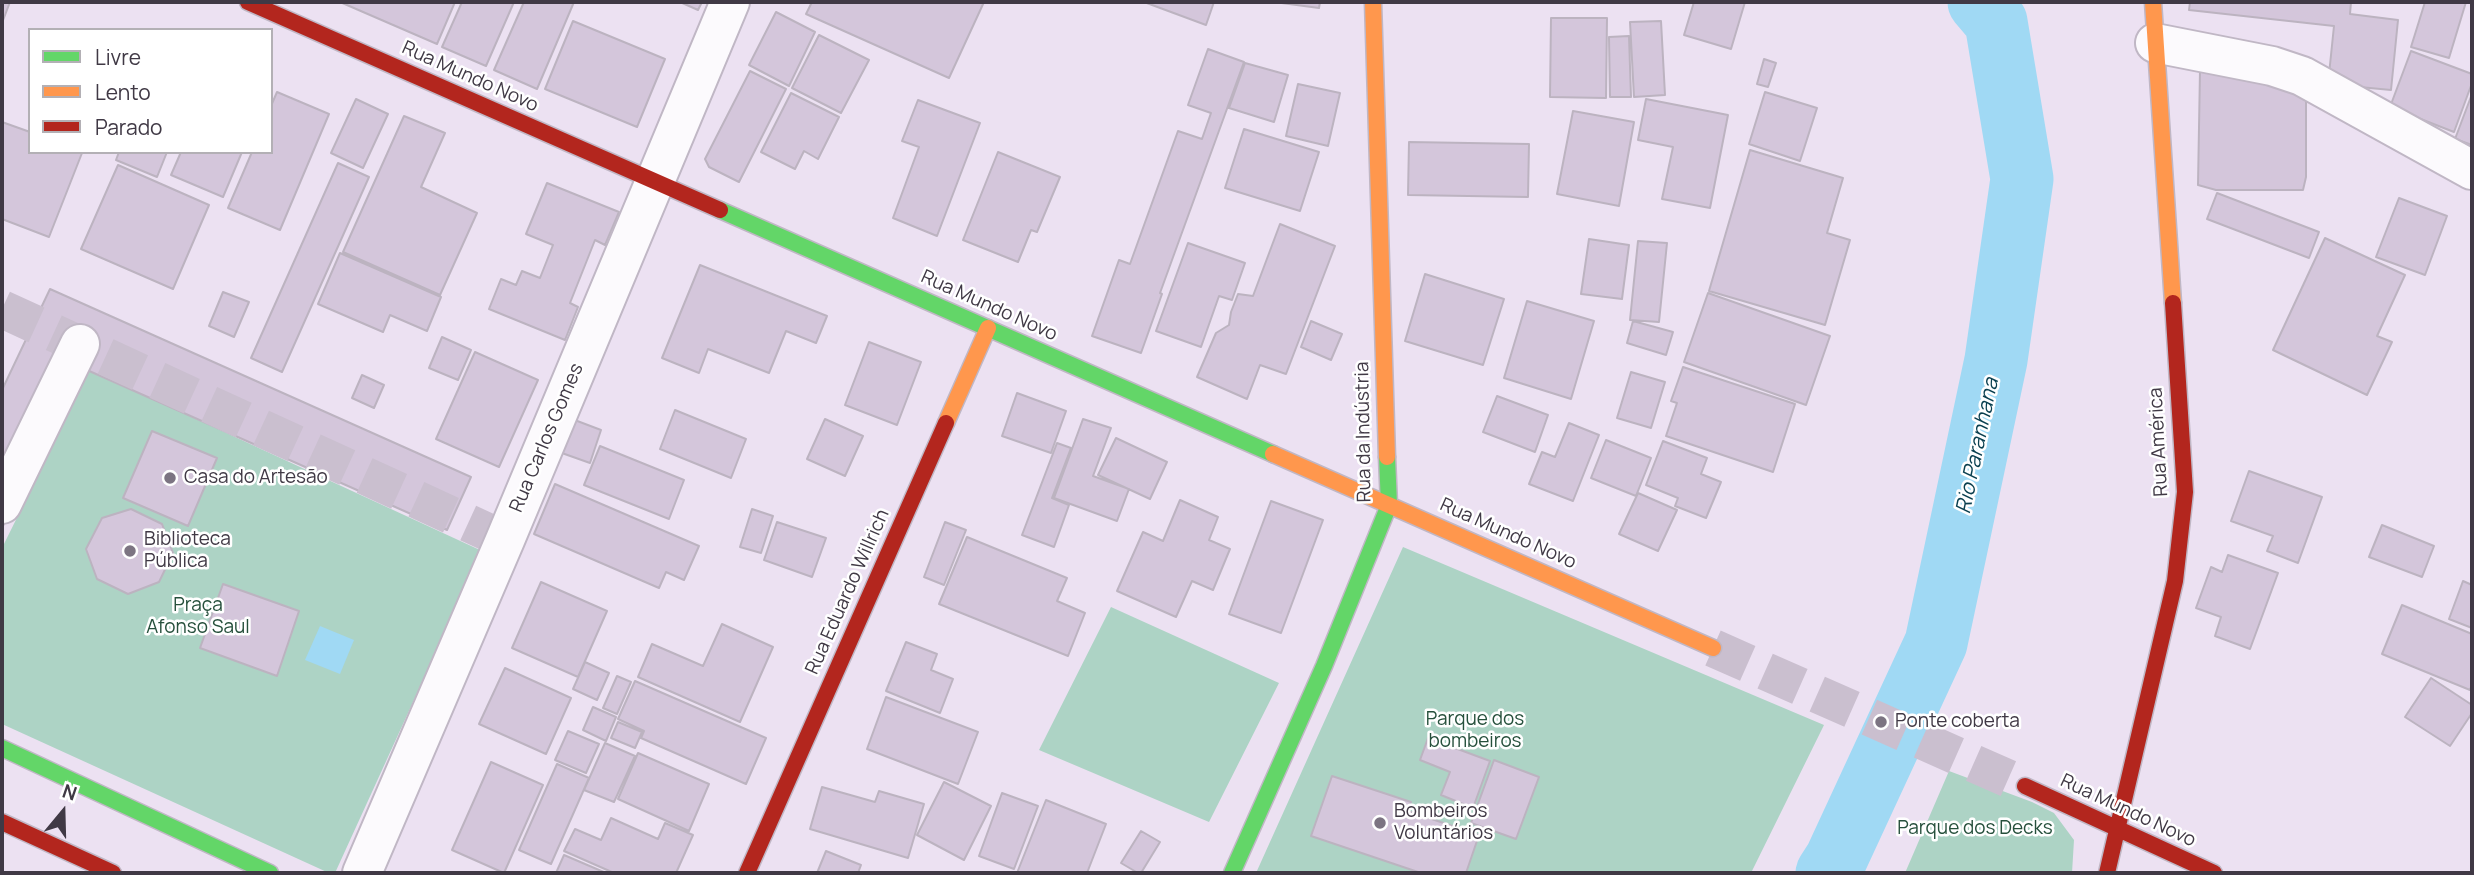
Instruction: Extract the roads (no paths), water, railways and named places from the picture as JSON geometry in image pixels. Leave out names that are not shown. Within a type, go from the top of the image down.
[{"type":"main road","name":"Rua Mundo Novo","points":[[248,2],[1713,648]]},
{"type":"main road","name":"Rua da Indústria","points":[[1233,873],[1324,666],[1389,505],[1373,2]]},
{"type":"main road","name":"Rua América","points":[[2107,873],[2175,581],[2185,492],[2153,2]]},
{"type":"main road","name":"Rua Eduardo Willrich","points":[[747,873],[988,328]]},
{"type":"main road","points":[[2,748],[270,873]]},
{"type":"main road","name":"Rua Mundo Novo","points":[[2025,786],[2214,873]]},
{"type":"main road","points":[[2,822],[113,873]]},
{"type":"street","name":"Rua Carlos Gomes","points":[[362,873],[505,540],[730,2]]},
{"type":"street","points":[[2155,43],[2272,65],[2302,76],[2472,170]]},
{"type":"street","points":[[2,504],[80,344]]},
{"type":"water","points":[[320,626],[354,640],[340,674],[305,660]]},
{"type":"waterway","name":"Rio Paranhana","points":[[1827,873],[1836,859],[1936,643],[1996,360],[2022,179],[1996,22],[1979,2]]},
{"type":"tunnel","points":[[2,309],[505,540]]},
{"type":"tunnel","points":[[1713,648],[2025,786]]},
{"type":"place","name":"Casa do Artesão","points":[[170,478]]},
{"type":"place","name":"Biblioteca Pública","points":[[130,551]]},
{"type":"place","name":"Ponte coberta","points":[[1881,722]]},
{"type":"place","name":"Bombeiros Voluntários","points":[[1380,823]]},
{"type":"park label","name":"Praça Afonso Saul","points":[[198,617]]},
{"type":"park label","name":"Parque dos bombeiros","points":[[1475,731]]},
{"type":"park label","name":"Parque dos Decks","points":[[1975,829]]}]
